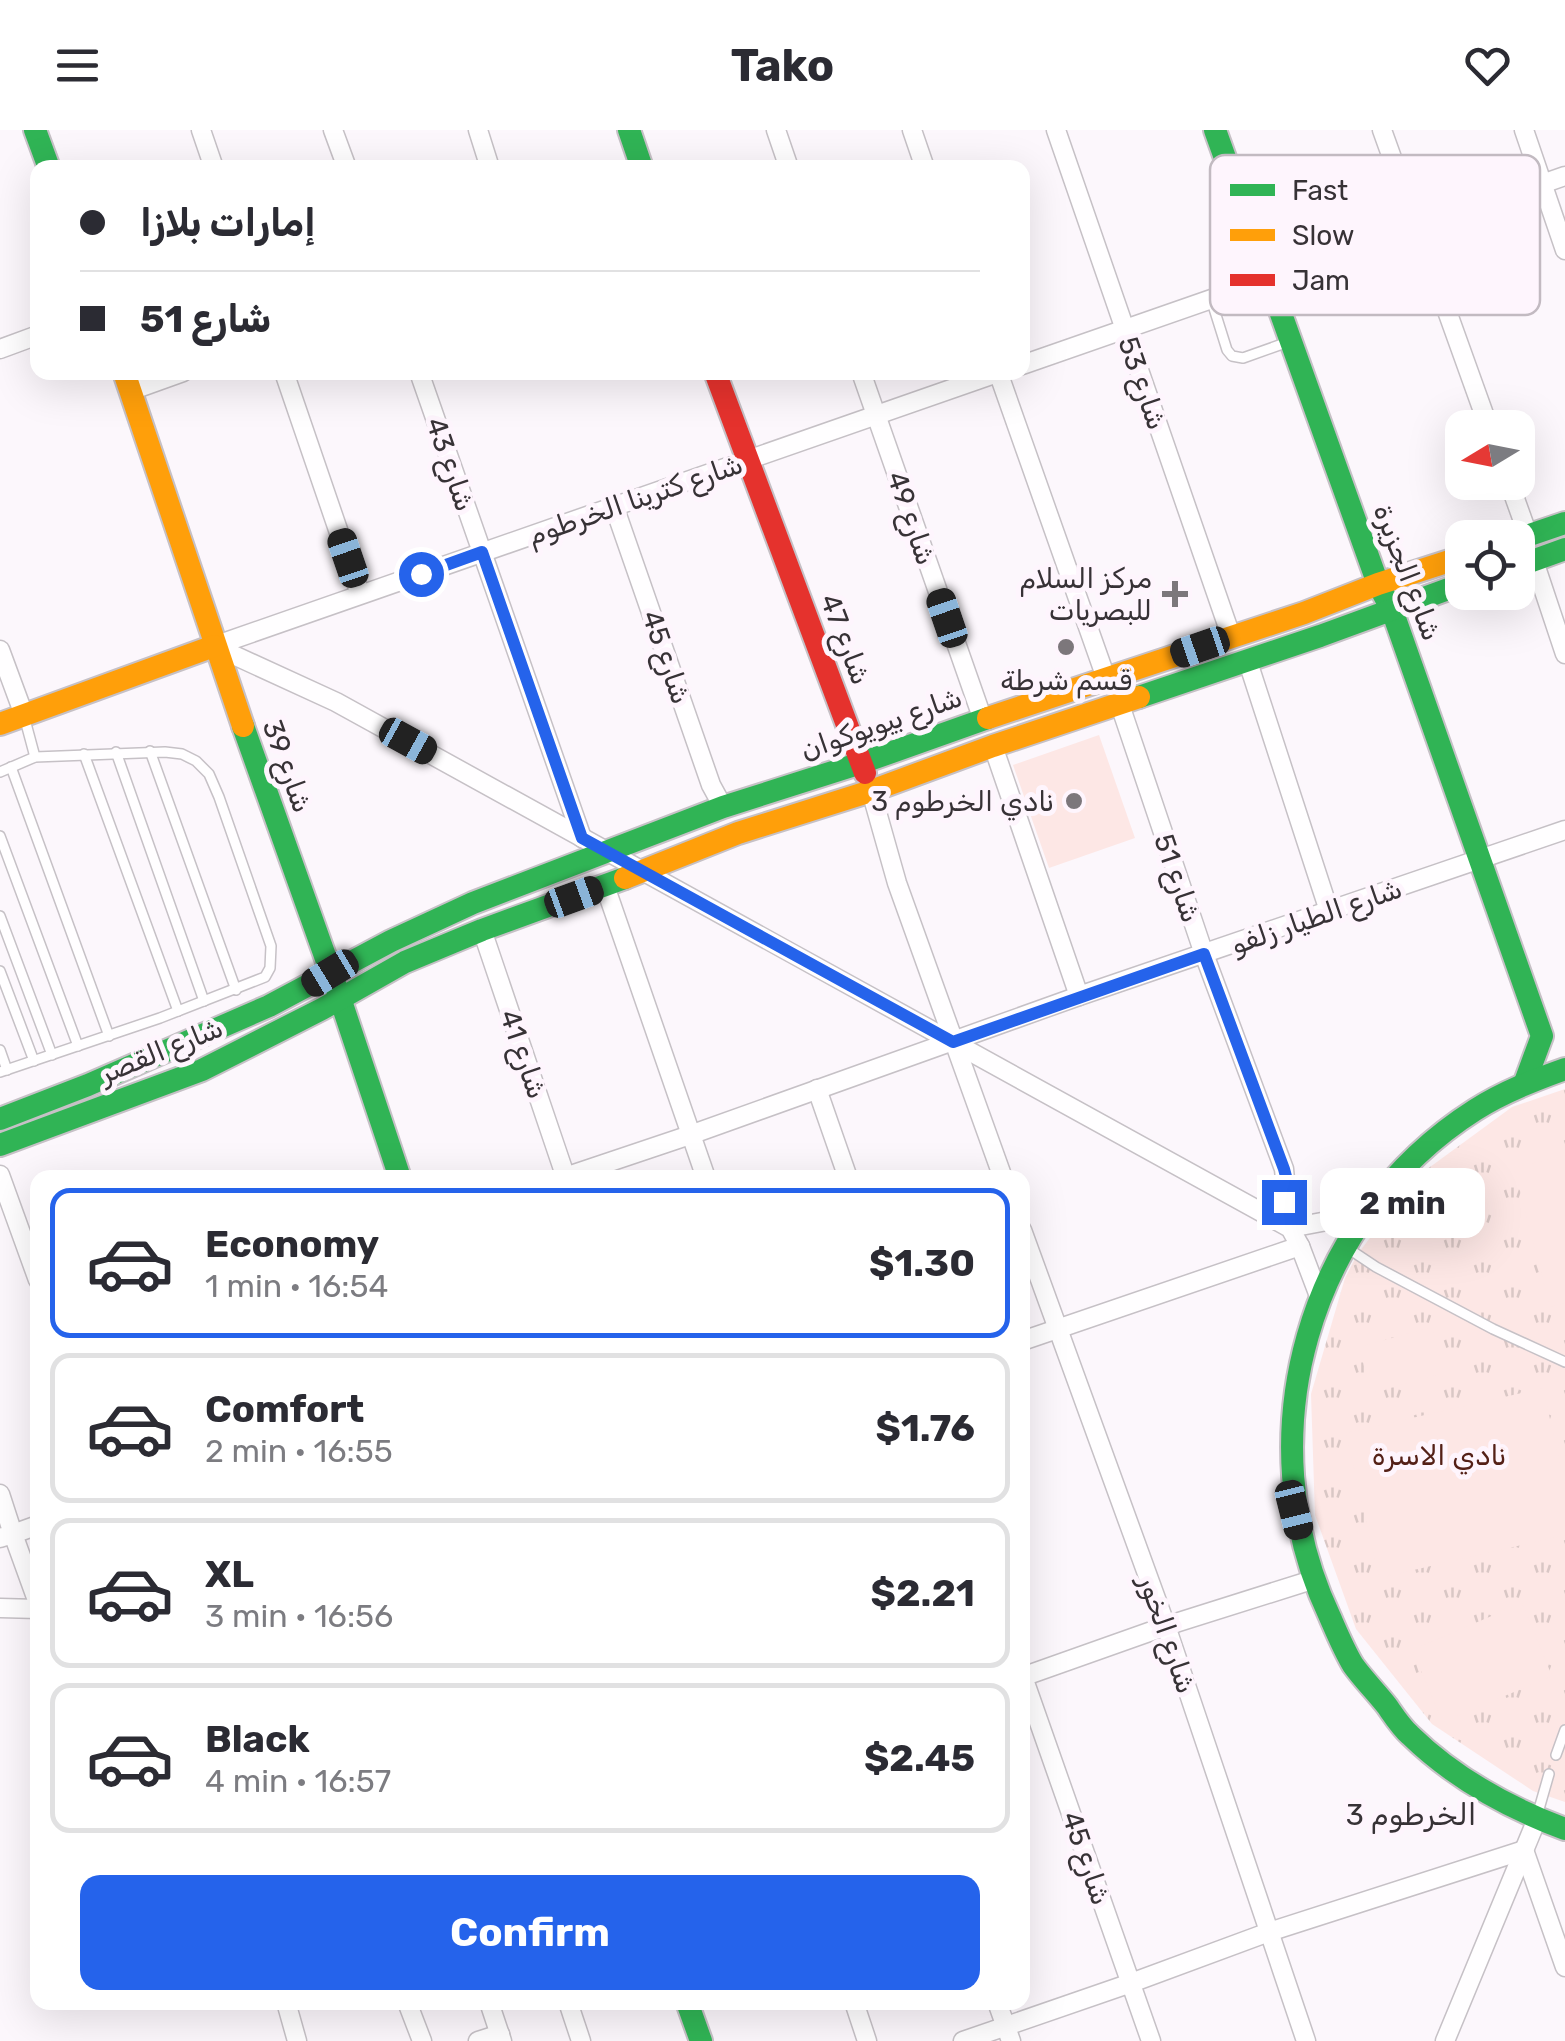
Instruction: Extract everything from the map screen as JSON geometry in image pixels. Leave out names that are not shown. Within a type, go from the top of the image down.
[{"type":"street","points":[[35,130],[46,160]]},
{"type":"street","points":[[201,130],[211,160]]},
{"type":"street","points":[[334,130],[343,160]]},
{"type":"street","points":[[478,130],[487,160]]},
{"type":"street","points":[[629,130],[639,160]]},
{"type":"street","points":[[776,130],[787,160]]},
{"type":"street","points":[[912,130],[922,160]]},
{"type":"street","name":"شارع 53","points":[[1056,130],[1231,636]]},
{"type":"street","name":"شارع الجزيرة","points":[[1214,130],[1223,155]]},
{"type":"street","points":[[1382,130],[1390,155]]},
{"type":"street","points":[[1524,130],[1533,155]]},
{"type":"street","points":[[1540,175],[1565,250]]},
{"type":"street","points":[[1540,185],[1565,176]]},
{"type":"street","points":[[1030,361],[1210,299]]},
{"type":"street","name":"شارع الجزيرة","points":[[1281,315],[1378,584],[1392,610],[1542,1036]]},
{"type":"street","points":[[1447,315],[1482,410]]},
{"type":"street","points":[[0,349],[30,338]]},
{"type":"street","points":[[287,380],[360,594]]},
{"type":"street","name":"شارع 43","points":[[421,380],[582,838]]},
{"type":"street","name":"شارع 47","points":[[718,380],[871,791],[897,883],[953,1042]]},
{"type":"street","name":"شارع 49","points":[[864,380],[982,720]]},
{"type":"street","name":"شارع كترينا الخرطوم","points":[[214,646],[978,380]]},
{"type":"street","points":[[1000,380],[1106,678]]},
{"type":"street","name":"شارع 39","points":[[127,382],[214,646],[397,1170]]},
{"type":"street","name":"شارع 45","points":[[614,506],[722,807]]},
{"type":"street","points":[[1535,533],[1565,523]]},
{"type":"street","points":[[1535,560],[1565,549]]},
{"type":"street","name":"شارع بيويوكوان","points":[[330,973],[458,909],[722,807],[1445,562]]},
{"type":"street","points":[[1535,584],[1565,654]]},
{"type":"street","points":[[340,998],[405,962],[482,930],[738,833],[871,791],[1445,590]]},
{"type":"street","points":[[0,724],[214,646],[336,702],[1284,1224],[1300,1246],[1319,1296]]},
{"type":"street","points":[[0,650],[24,716]]},
{"type":"street","points":[[1247,660],[1329,911]]},
{"type":"street","name":"شارع 51","points":[[1120,704],[1204,954],[1284,1169],[1284,1224]]},
{"type":"street","points":[[992,746],[1079,996]]},
{"type":"street","name":"شارع الطيار زلفو","points":[[585,1170],[1565,830]]},
{"type":"street","points":[[605,886],[703,1170]]},
{"type":"street","name":"شارع 41","points":[[482,930],[562,1170]]},
{"type":"street","name":"شارع القصر","points":[[0,1119],[269,1006],[330,973]]},
{"type":"street","name":"شارع القصر","points":[[0,1145],[202,1070],[340,998]]},
{"type":"street","points":[[1525,1082],[1542,1036],[1565,1046]]},
{"type":"street","points":[[953,1042],[1000,1170]]},
{"type":"street","points":[[1565,1069],[1525,1082],[1464,1116],[1410,1161],[1364,1214],[1319,1296],[1298,1366],[1290,1438],[1294,1510],[1312,1580],[1352,1662],[1409,1734],[1481,1790],[1565,1829]]},
{"type":"street","points":[[817,1090],[845,1170]]},
{"type":"street","points":[[0,1175],[30,1258]]},
{"type":"street","points":[[1284,1224],[1364,1214]]},
{"type":"street","points":[[1030,1338],[1300,1246]]},
{"type":"street","name":"شارع الخور","points":[[1030,1252],[1166,1626],[1306,2041]]},
{"type":"street","points":[[0,1494],[6,1536],[30,1588]]},
{"type":"street","points":[[6,1536],[30,1528]]},
{"type":"street","points":[[1030,1674],[1312,1580]]},
{"type":"street","points":[[0,1608],[30,1606]]},
{"type":"street","name":"شارع 45","points":[[1030,1696],[1151,2041]]},
{"type":"street","points":[[1446,2041],[1537,1819]]},
{"type":"street","points":[[963,2041],[1008,2034],[1270,1932],[1524,1850]]},
{"type":"street","points":[[1524,1850],[1565,1967]]},
{"type":"street","points":[[288,2010],[297,2041]]},
{"type":"street","points":[[410,2010],[422,2041]]},
{"type":"street","points":[[478,2041],[501,2038],[492,2010]]},
{"type":"street","points":[[571,2010],[581,2041]]},
{"type":"street","points":[[690,2010],[701,2041]]},
{"type":"street","points":[[857,2010],[867,2041]]},
{"type":"street","points":[[1000,2010],[1008,2034]]},
{"type":"lane","points":[[1216,315],[1232,356],[1243,358],[1290,341]]},
{"type":"lane","points":[[24,716],[34,756]]},
{"type":"lane","points":[[150,751],[236,990]]},
{"type":"lane","points":[[0,772],[34,756],[150,751],[182,754],[196,760],[208,774],[234,837],[271,946],[270,968],[265,977],[236,990],[4,1071],[0,1050]]},
{"type":"lane","points":[[116,752],[204,1001]]},
{"type":"lane","points":[[84,754],[178,1011]]},
{"type":"lane","points":[[12,767],[109,1036]]},
{"type":"lane","points":[[0,836],[78,1046]]},
{"type":"lane","points":[[0,916],[52,1055]]},
{"type":"lane","points":[[0,972],[34,1061]]},
{"type":"lane","points":[[1344,1245],[1376,1267],[1493,1329],[1565,1362]]},
{"type":"lane","points":[[1556,1756],[1565,1730]]},
{"type":"lane","points":[[1537,1819],[1549,1774]]},
{"type":"green space","name":"نادي الخرطوم 3","points":[[1099,735],[1135,838],[1049,868],[1013,765]]},
{"type":"green space","name":"نادي الاسرة","points":[[1565,1089],[1565,1802],[1533,1791],[1432,1724],[1356,1629],[1315,1515],[1311,1394],[1345,1278],[1357,1255],[1415,1178],[1512,1107]]},
{"type":"green space","points":[[1565,1155],[1565,1303],[1550,1307],[1514,1168]]},
{"type":"green space","points":[[1432,1327],[1444,1373],[1371,1393],[1359,1347]]},
{"type":"green space","points":[[1543,1388],[1565,1486],[1565,1535],[1379,1578],[1346,1433]]},
{"type":"green space","points":[[1522,1603],[1552,1676],[1443,1722],[1412,1650]]},
{"type":"traffic: fast","points":[[35,130],[46,160]]},
{"type":"traffic: fast","points":[[629,130],[639,160]]},
{"type":"traffic: fast","points":[[1215,130],[1224,155]]},
{"type":"traffic: fast","points":[[1281,315],[1378,584],[1392,610],[1542,1036],[1525,1082]]},
{"type":"traffic: fast","points":[[1535,533],[1565,523]]},
{"type":"traffic: fast","points":[[1535,560],[1565,549]]},
{"type":"traffic: fast","points":[[1139,697],[1445,590]]},
{"type":"traffic: fast","points":[[0,1119],[269,1006],[391,941],[473,903],[723,807],[988,718]]},
{"type":"traffic: fast","points":[[243,726],[397,1170]]},
{"type":"traffic: fast","points":[[0,1145],[202,1070],[405,962],[625,878]]},
{"type":"traffic: fast","points":[[1565,1069],[1475,1110],[1417,1155],[1370,1209],[1333,1270],[1308,1336],[1294,1406],[1293,1477],[1305,1548],[1330,1617],[1357,1670],[1407,1732],[1445,1765],[1523,1812],[1565,1829]]},
{"type":"traffic: fast","points":[[690,2010],[701,2041]]},
{"type":"traffic: slow","points":[[127,380],[243,726]]},
{"type":"traffic: slow","points":[[988,718],[1445,562]]},
{"type":"traffic: slow","points":[[0,724],[214,646]]},
{"type":"traffic: slow","points":[[625,878],[738,833],[1139,697]]},
{"type":"traffic: jam","points":[[718,380],[865,773]]},
{"type":"place","name":"مركز السلام للبصريات","points":[[1175,594]]},
{"type":"place","name":"قسم شرطة","points":[[1066,647]]},
{"type":"place","name":"نادي الخرطوم 3","points":[[1074,801]]},
{"type":"district","name":"الخرطوم 3","points":[[1411,1815]]},
{"type":"route","points":[[421,574],[482,552],[582,838],[953,1042],[1204,954],[1284,1169],[1284,1202]]}]
